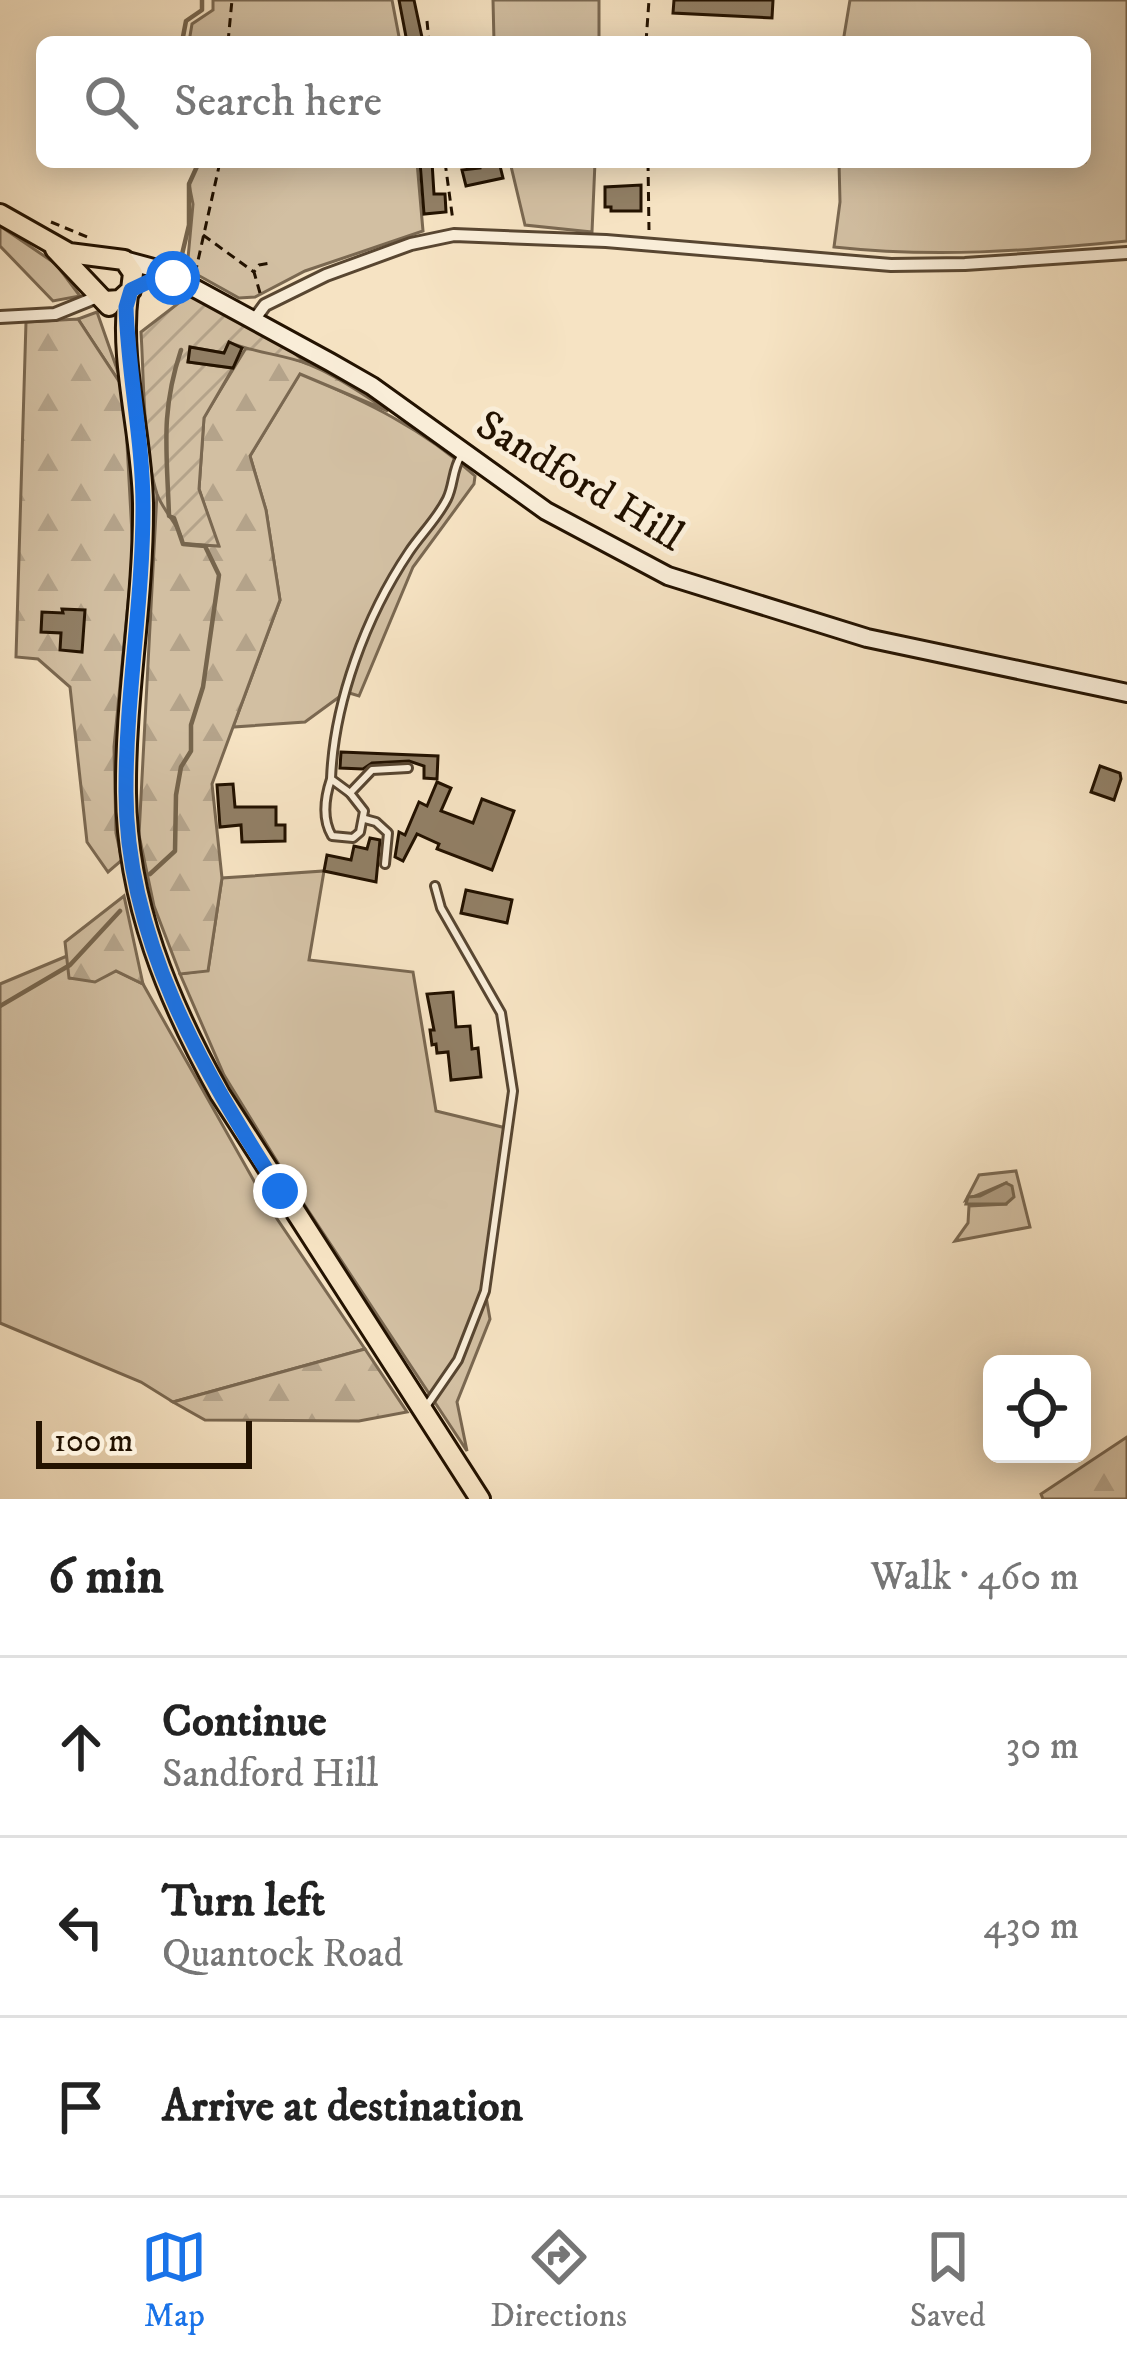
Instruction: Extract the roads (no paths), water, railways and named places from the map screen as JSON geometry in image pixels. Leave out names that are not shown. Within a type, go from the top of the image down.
[{"type":"main road","points":[[0,214],[51,245],[87,258],[124,260],[133,273],[127,336],[143,505],[126,804],[134,878],[147,931],[184,1026],[220,1094],[480,1499]]},
{"type":"main road","points":[[51,245],[97,294],[127,336]]},
{"type":"main road","points":[[97,294],[92,268],[104,258]]},
{"type":"main road","name":"Sandford Hill","points":[[124,260],[150,266],[260,313],[373,386],[546,511],[612,549],[711,592],[867,638],[1127,693]]},
{"type":"main road","points":[[97,294],[120,300],[150,281],[173,278]]},
{"type":"street","points":[[260,313],[381,254],[454,235],[650,244],[892,265],[1127,254]]},
{"type":"street","points":[[0,317],[55,314],[97,294]]},
{"type":"lane","points":[[331,779],[364,811],[360,832],[352,838],[332,836],[326,812],[338,722],[366,638],[409,552],[449,495],[452,470],[463,453]]},
{"type":"lane","points":[[350,793],[372,770],[408,768]]},
{"type":"lane","points":[[365,820],[376,822],[388,833],[385,864]]},
{"type":"lane","points":[[423,1411],[446,1383],[485,1291],[513,1091],[501,1013],[441,908],[435,886]]},
{"type":"water","points":[[1006,1183],[1012,1186],[1014,1197],[1006,1204],[966,1204],[968,1197]]},
{"type":"waterway","points":[[183,36],[186,21],[202,10],[202,0]]},
{"type":"waterway","points":[[179,267],[189,225],[189,184],[196,168]]},
{"type":"waterway","points":[[150,874],[175,851],[176,795],[181,767],[191,751],[191,725],[203,687],[219,575],[205,546],[183,544],[169,516],[167,413],[181,350]]},
{"type":"waterway","points":[[0,1006],[70,965],[120,911]]}]
